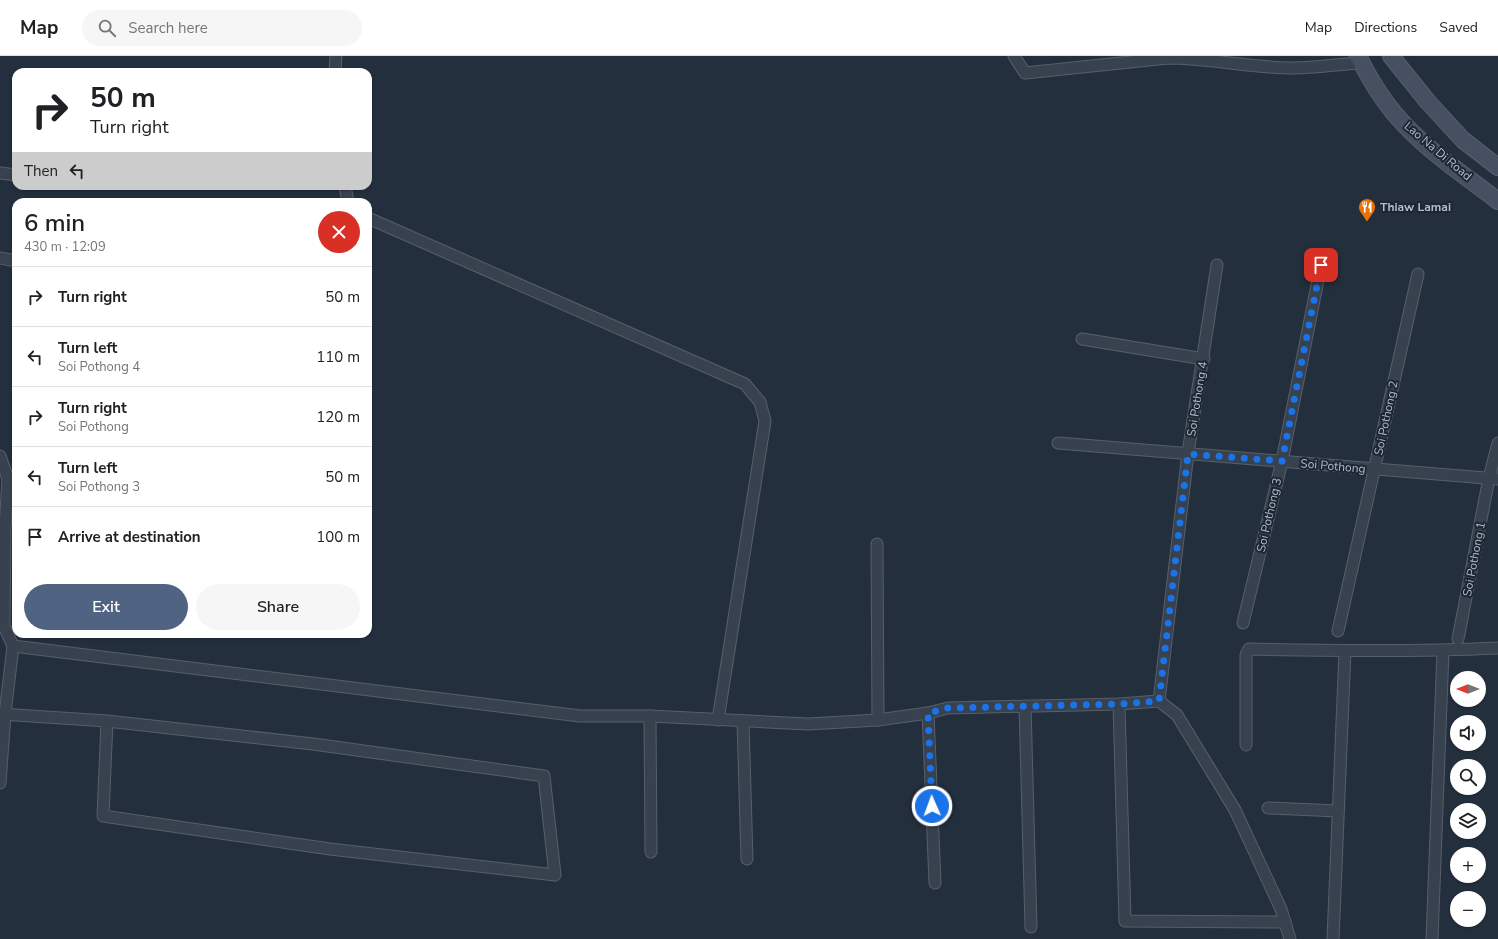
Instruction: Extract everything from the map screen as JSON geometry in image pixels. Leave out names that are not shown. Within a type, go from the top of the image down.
[{"type":"main road","name":"Lao Na Di Road","points":[[1391,56],[1428,102],[1463,140],[1498,167]]},
{"type":"main road","name":"Lao Na Di Road","points":[[1359,59],[1394,113],[1416,136],[1498,200]]},
{"type":"street","points":[[335,68],[336,56]]},
{"type":"street","points":[[1014,56],[1025,73],[1168,58],[1190,58],[1267,67],[1294,68],[1359,59]]},
{"type":"street","points":[[0,173],[12,174]]},
{"type":"street","points":[[372,220],[745,384],[760,402],[765,421],[718,720]]},
{"type":"street","points":[[0,258],[12,260]]},
{"type":"street","name":"Soi Pothong 4","points":[[1159,701],[1188,454],[1204,358],[1217,265]]},
{"type":"street","name":"Soi Pothong 3","points":[[1243,624],[1282,461],[1321,265]]},
{"type":"street","name":"Soi Pothong 2","points":[[1338,631],[1418,274]]},
{"type":"street","points":[[1082,339],[1204,358]]},
{"type":"street","name":"Soi Pothong","points":[[1058,443],[1494,479]]},
{"type":"street","points":[[1494,479],[1498,443]]},
{"type":"street","points":[[0,456],[12,480],[5,529],[4,626],[13,646],[3,714],[0,783]]},
{"type":"street","name":"Soi Pothong 1","points":[[1458,639],[1494,479]]},
{"type":"street","points":[[877,544],[878,720]]},
{"type":"street","points":[[13,646],[580,716],[650,716],[808,724],[878,720],[928,713],[948,708],[1120,704],[1159,701],[1177,714],[1235,810],[1281,909],[1290,939]]},
{"type":"street","points":[[1246,745],[1246,655],[1249,649],[1443,651],[1498,648]]},
{"type":"street","points":[[1333,939],[1345,651]]},
{"type":"street","points":[[1432,939],[1443,651]]},
{"type":"street","points":[[1120,704],[1125,921],[1285,922]]},
{"type":"street","points":[[1024,706],[1031,927]]},
{"type":"street","points":[[928,713],[935,883]]},
{"type":"street","points":[[3,714],[107,721],[313,744],[544,776],[555,875],[330,848],[103,816],[107,721]]},
{"type":"street","points":[[650,716],[651,852]]},
{"type":"street","points":[[742,721],[747,859]]},
{"type":"street","points":[[1268,808],[1338,810]]},
{"type":"place","name":"Thiaw Lamai","points":[[1367,222]]},
{"type":"route","points":[[932,806],[928,713],[948,708],[1120,704],[1159,701],[1188,454],[1282,461],[1321,265]]}]
